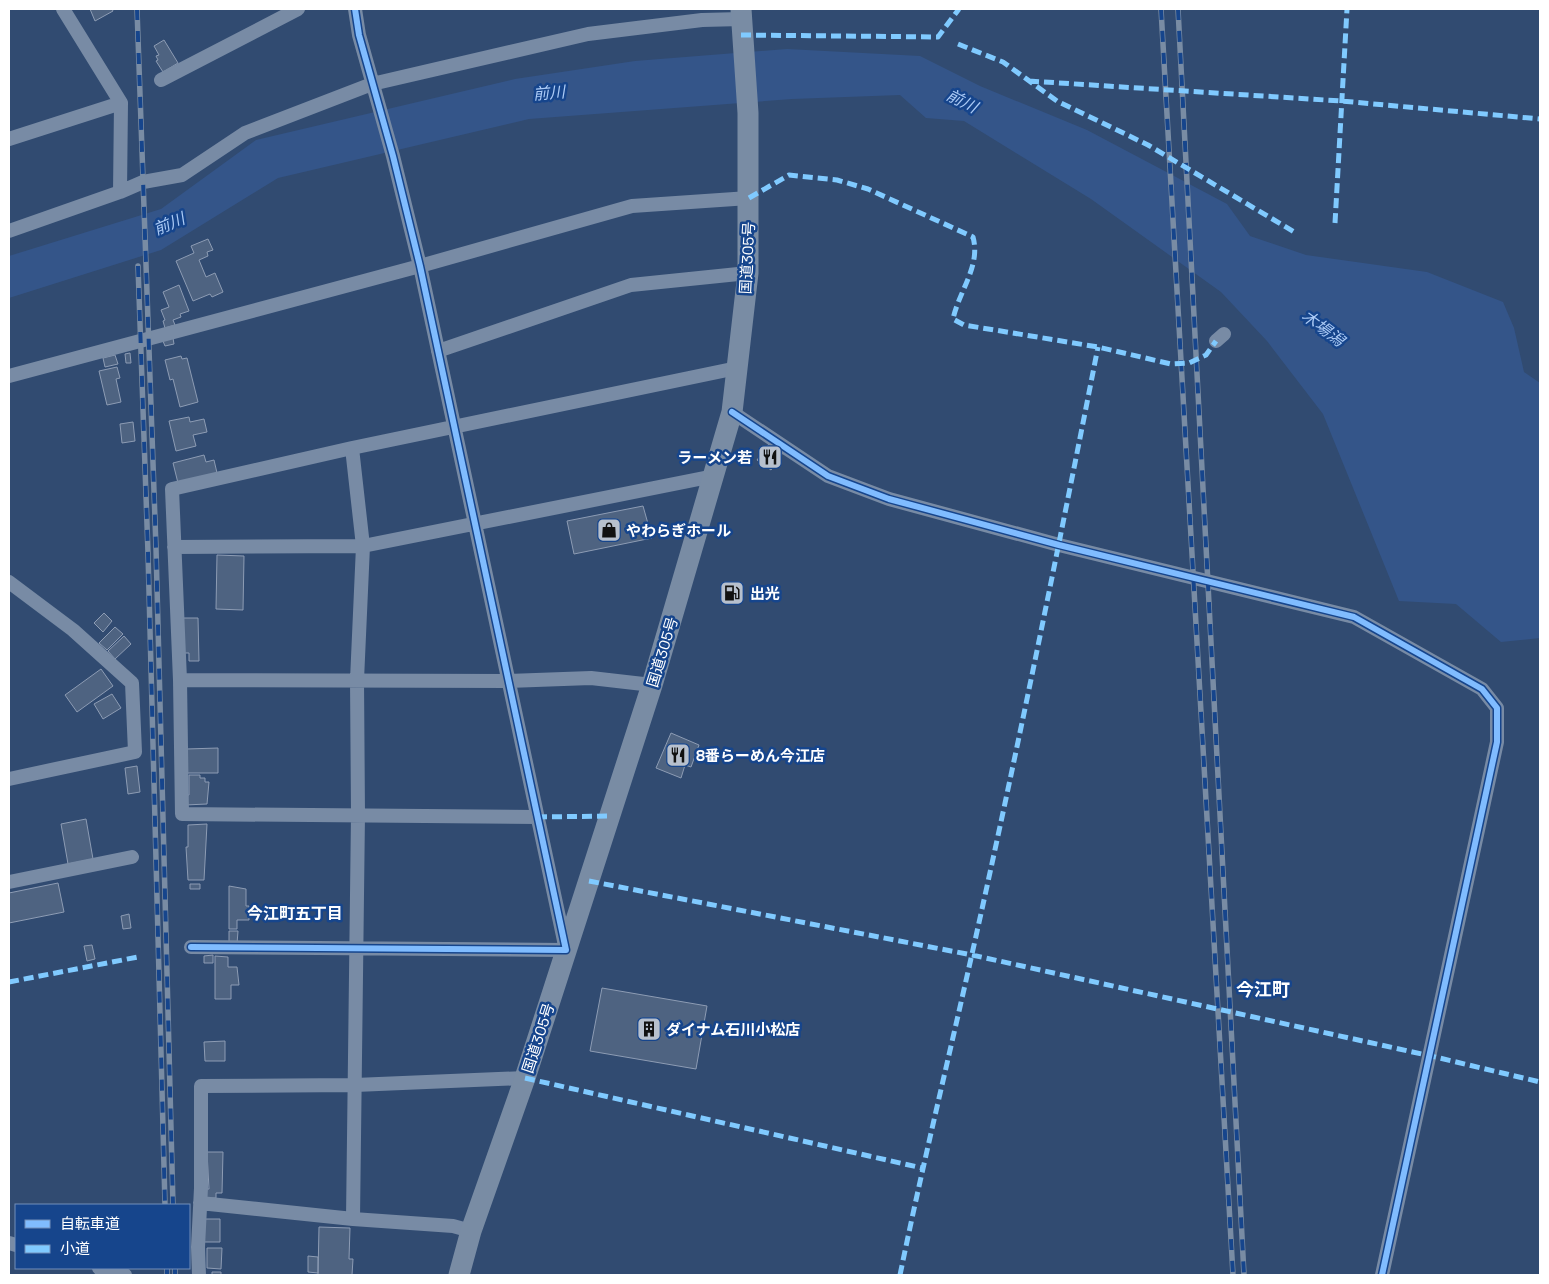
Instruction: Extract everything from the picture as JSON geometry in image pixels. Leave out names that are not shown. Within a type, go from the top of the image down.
[{"type":"highway","name":"国道305号","points":[[459,1275],[471,1231],[525,1078],[652,685],[732,412],[748,273],[748,113],[741,21]]},
{"type":"street","points":[[63,9],[121,103],[120,192]]},
{"type":"street","points":[[160,80],[298,9]]},
{"type":"street","points":[[191,947],[356,950],[566,950],[420,266],[393,156],[359,35],[355,9]]},
{"type":"street","points":[[9,231],[143,182],[182,175],[245,133],[372,84],[588,34],[702,20],[741,21]]},
{"type":"street","points":[[9,139],[121,103]]},
{"type":"street","points":[[9,376],[420,266],[632,206],[749,198]]},
{"type":"street","points":[[438,351],[631,285],[748,273]]},
{"type":"street","points":[[537,817],[182,814],[180,680],[172,489],[454,426],[737,368]]},
{"type":"street","points":[[732,412],[828,476],[889,499],[1059,545],[1354,617],[1482,689],[1496,708],[1497,742],[1382,1275]]},
{"type":"street","points":[[352,448],[363,546],[357,680],[356,1085],[353,1219]]},
{"type":"street","points":[[174,547],[363,546],[714,476]]},
{"type":"street","points":[[9,582],[73,630],[132,683],[135,752],[9,779]]},
{"type":"street","points":[[180,680],[508,680],[591,678],[652,685]]},
{"type":"street","points":[[9,882],[132,857]]},
{"type":"street","points":[[199,1275],[201,1086],[356,1085],[525,1078]]},
{"type":"street","points":[[200,1203],[353,1219],[452,1226],[471,1231]]},
{"type":"street","points":[[103,1269],[125,1275]]},
{"type":"water","points":[[787,49],[920,56],[980,86],[1087,130],[1227,204],[1250,236],[1306,255],[1427,272],[1503,302],[1514,328],[1524,372],[1540,383],[1540,638],[1501,642],[1456,604],[1399,601],[1323,414],[1267,341],[1221,292],[1091,199],[964,121],[926,118],[900,95],[792,99],[529,119],[278,178],[161,250],[9,298],[9,256],[161,209],[256,140],[515,79],[635,61]]},
{"type":"building","points":[[90,9],[112,9],[113,11],[95,21]]},
{"type":"building","points":[[164,40],[178,63],[163,72],[156,61],[158,60],[156,56],[159,55],[154,46]]},
{"type":"building","points":[[208,239],[213,250],[207,252],[208,256],[199,260],[206,277],[215,273],[223,292],[212,297],[210,294],[193,301],[176,261],[194,253],[191,246]]},
{"type":"building","points":[[179,285],[189,311],[180,314],[181,317],[173,320],[175,325],[165,328],[163,321],[165,320],[161,310],[169,307],[163,292]]},
{"type":"building","points":[[173,338],[174,344],[165,346],[163,341]]},
{"type":"building","points":[[130,353],[131,363],[126,363],[125,354]]},
{"type":"building","points":[[115,355],[118,364],[105,367],[103,358]]},
{"type":"building","points":[[181,356],[182,359],[187,358],[198,402],[180,407],[173,379],[170,380],[165,360]]},
{"type":"building","points":[[117,367],[120,378],[116,379],[121,402],[107,405],[99,371]]},
{"type":"building","points":[[189,417],[190,422],[204,419],[207,432],[193,435],[196,446],[176,451],[169,421]]},
{"type":"building","points":[[133,422],[135,441],[122,443],[120,424]]},
{"type":"building","name":"ラーメン若","points":[[769,444],[782,454],[771,470],[757,460]]},
{"type":"building","points":[[204,455],[206,462],[214,460],[217,473],[178,483],[173,463]]},
{"type":"building","name":"やわらぎホール","points":[[643,506],[652,538],[574,554],[567,521]]},
{"type":"building","points":[[217,555],[244,556],[243,610],[216,609]]},
{"type":"building","points":[[104,613],[112,621],[103,632],[94,623]]},
{"type":"building","points":[[181,618],[198,618],[199,661],[189,661],[189,653],[182,653]]},
{"type":"building","points":[[115,627],[123,634],[107,650],[99,643]]},
{"type":"building","points":[[124,636],[131,644],[115,659],[108,651]]},
{"type":"building","points":[[101,669],[113,686],[77,712],[65,695]]},
{"type":"building","points":[[112,694],[121,708],[103,719],[94,704]]},
{"type":"building","name":"8番らーめん今江店","points":[[671,733],[699,745],[691,767],[685,765],[681,778],[656,768]]},
{"type":"building","points":[[218,748],[218,773],[187,773],[186,749]]},
{"type":"building","points":[[137,766],[140,792],[128,794],[125,768]]},
{"type":"building","points":[[189,775],[200,775],[200,778],[205,778],[205,782],[209,782],[207,804],[185,805],[185,795],[189,795]]},
{"type":"building","points":[[86,819],[93,859],[68,864],[61,824]]},
{"type":"building","points":[[207,824],[204,880],[188,880],[186,847],[188,847],[188,825]]},
{"type":"building","points":[[58,883],[64,912],[9,923],[9,893]]},
{"type":"building","points":[[190,884],[200,884],[200,889],[190,889]]},
{"type":"building","points":[[229,886],[246,889],[246,906],[249,906],[249,920],[237,920],[237,929],[229,929]]},
{"type":"building","points":[[129,914],[131,928],[123,929],[121,916]]},
{"type":"building","points":[[229,931],[238,931],[237,944],[229,944]]},
{"type":"building","points":[[92,945],[95,959],[87,961],[84,946]]},
{"type":"building","points":[[213,955],[213,963],[204,963],[204,956]]},
{"type":"building","points":[[215,956],[228,957],[228,967],[237,967],[239,985],[231,985],[231,999],[215,999]]},
{"type":"building","name":"ダイナム石川小松店","points":[[602,988],[707,1006],[696,1069],[590,1051]]},
{"type":"building","points":[[225,1041],[225,1061],[205,1061],[204,1042]]},
{"type":"building","points":[[207,1152],[223,1152],[222,1193],[216,1193],[216,1198],[205,1198],[206,1189],[209,1189]]},
{"type":"building","points":[[204,1219],[220,1219],[220,1242],[204,1242]]},
{"type":"building","points":[[319,1227],[350,1228],[349,1259],[353,1259],[352,1275],[318,1275]]},
{"type":"building","points":[[207,1248],[222,1248],[221,1269],[207,1268]]},
{"type":"building","points":[[308,1256],[318,1257],[318,1273],[308,1272]]},
{"type":"building","points":[[212,1272],[221,1272],[221,1275],[212,1275]]},
{"type":"railway","points":[[137,9],[156,548],[173,1204]]},
{"type":"railway","points":[[1161,9],[1233,1275]]},
{"type":"railway","points":[[1178,9],[1244,1275]]},
{"type":"railway","points":[[138,266],[148,553],[165,1204]]},
{"type":"railway","points":[[167,1269],[167,1275]]},
{"type":"railway","points":[[175,1269],[175,1275]]},
{"type":"marked path","points":[[741,35],[938,37],[959,9]]},
{"type":"marked path","points":[[1335,223],[1347,9]]},
{"type":"marked path","points":[[958,44],[1003,62],[1057,101],[1148,145],[1296,233]]},
{"type":"marked path","points":[[1029,81],[1341,101],[1540,119]]},
{"type":"marked path","points":[[749,198],[789,175],[837,180],[868,189],[973,237],[975,248],[972,268],[953,319],[964,325],[1098,347],[1171,364],[1189,363],[1206,355],[1216,341]]},
{"type":"marked path","points":[[900,1275],[1005,803],[1098,347]]},
{"type":"marked path","points":[[537,817],[610,816]]},
{"type":"marked path","points":[[589,881],[972,955],[1431,1056],[1540,1082]]},
{"type":"marked path","points":[[9,982],[138,957]]},
{"type":"marked path","points":[[525,1078],[922,1168]]},
{"type":"cycle path","points":[[191,947],[566,950],[420,266],[393,156],[359,35],[355,9]]},
{"type":"cycle path","points":[[732,412],[828,476],[889,499],[1059,545],[1354,617],[1482,689],[1497,708],[1497,742],[1382,1275]]},
{"type":"place","name":"ラーメン若","points":[[770,457]]},
{"type":"place","name":"やわらぎホール","points":[[609,530]]},
{"type":"place","name":"出光","points":[[732,593]]},
{"type":"place","name":"8番らーめん今江店","points":[[678,755]]},
{"type":"place","name":"ダイナム石川小松店","points":[[649,1029]]},
{"type":"district","name":"今江町五丁目","points":[[295,913]]},
{"type":"district","name":"今江町","points":[[1263,989]]},
{"type":"water label","name":"前川","points":[[549,93]]},
{"type":"water label","name":"前川","points":[[962,101]]},
{"type":"water label","name":"前川","points":[[169,224]]},
{"type":"water label","name":"木場潟","points":[[1323,328]]}]
